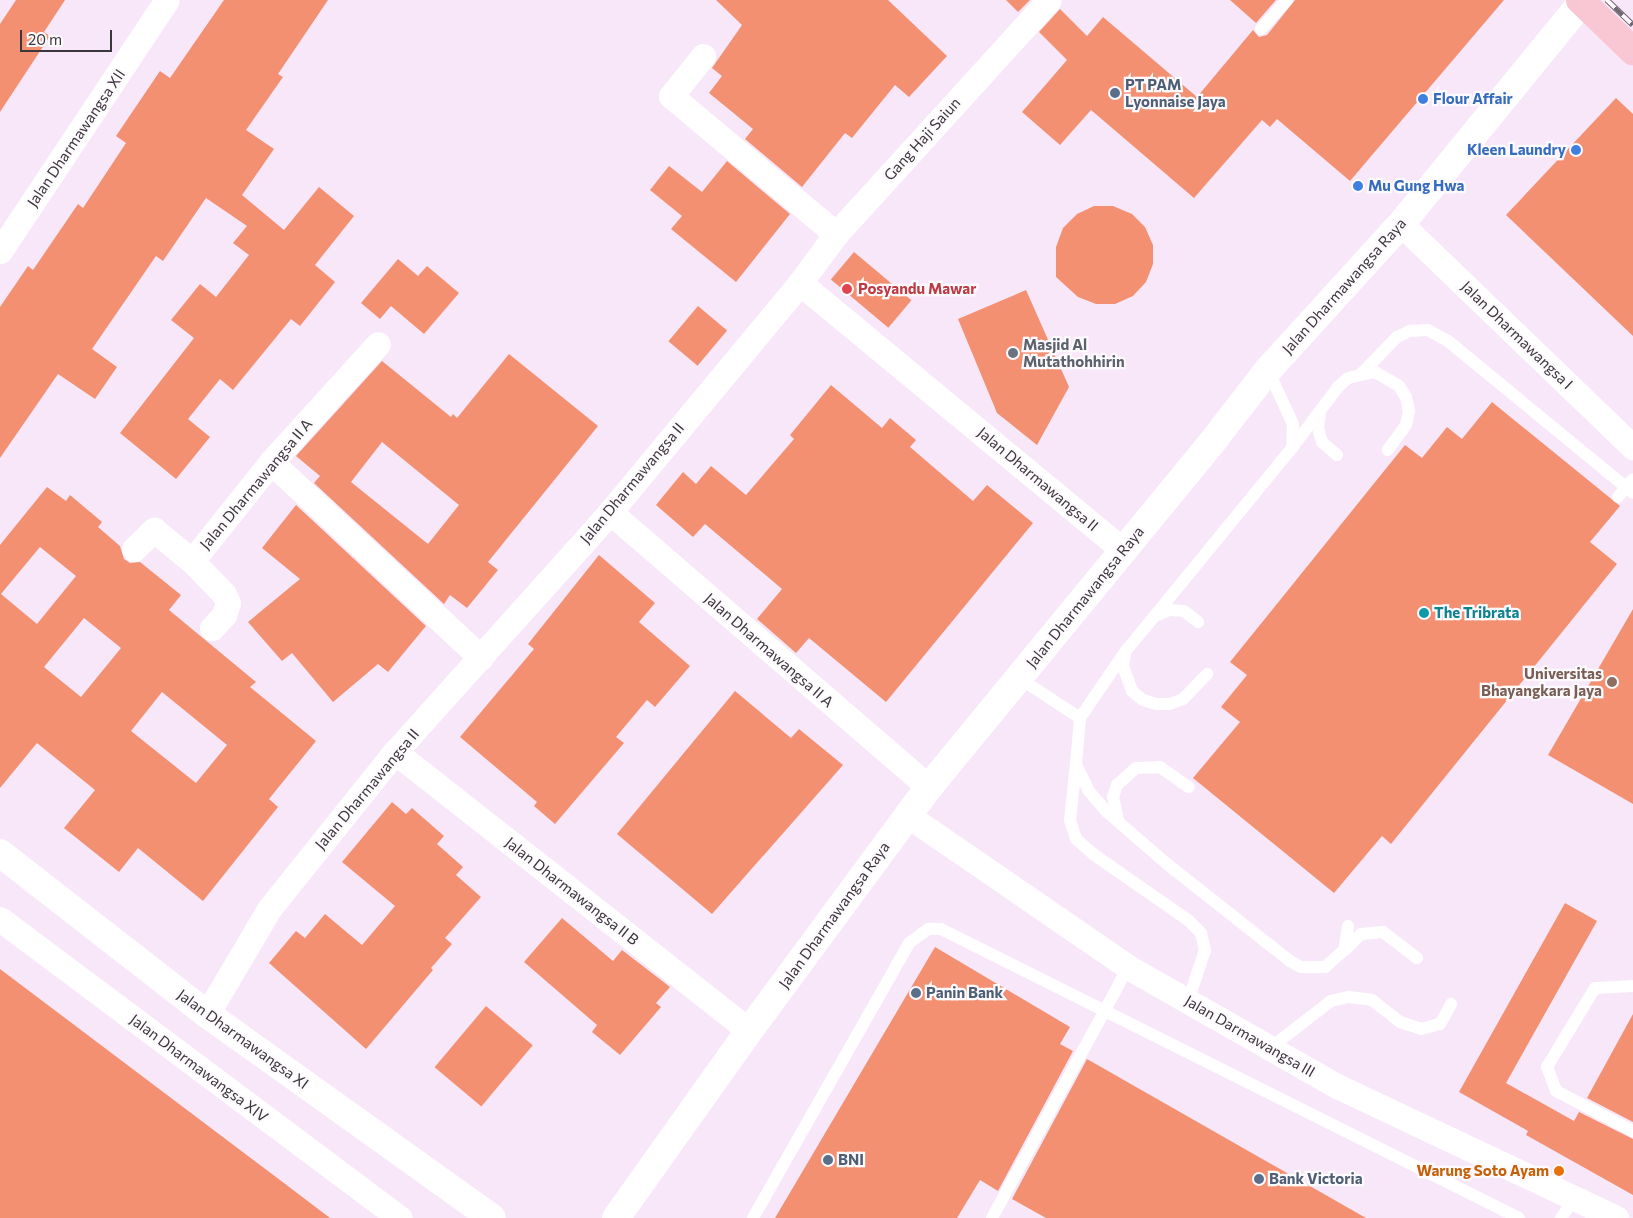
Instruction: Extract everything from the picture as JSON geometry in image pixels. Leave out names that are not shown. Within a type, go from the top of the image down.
[{"type":"main road","points":[[1582,1],[1633,51]]},
{"type":"street","name":"Jalan Dharmawangsa XII","points":[[0,251],[167,0]]},
{"type":"street","name":"Gang Haji Saiun","points":[[800,283],[836,234],[1049,0]]},
{"type":"street","name":"Jalan Dharmawangsa Raya","points":[[616,1218],[749,1031],[929,787],[1124,551],[1268,370],[1401,224],[1582,1]]},
{"type":"street","points":[[703,56],[671,96],[836,234]]},
{"type":"street","name":"Jalan Dharmawangsa I","points":[[1401,224],[1633,447]]},
{"type":"street","name":"Jalan Dharmawangsa II","points":[[207,1014],[268,910],[395,752],[610,512],[800,283],[1124,551]]},
{"type":"street","name":"Jalan Dharmawangsa II A","points":[[212,628],[224,615],[228,604],[224,594],[192,561],[271,462],[378,344]]},
{"type":"street","points":[[271,462],[480,658]]},
{"type":"street","name":"Jalan Dharmawangsa II A","points":[[610,512],[929,787]]},
{"type":"street","points":[[134,549],[154,530],[192,561]]},
{"type":"street","name":"Jalan Dharmawangsa II B","points":[[395,752],[749,1031]]},
{"type":"street","name":"Jalan Darmawangsa III","points":[[907,815],[1128,967],[1270,1048],[1337,1086],[1616,1218]]},
{"type":"street","name":"Jalan Dharmawangsa XI","points":[[0,853],[207,1014],[492,1218]]},
{"type":"street","name":"Jalan Dharmawangsa XIV","points":[[0,918],[399,1218]]},
{"type":"lane","points":[[1261,29],[1286,0]]},
{"type":"lane","points":[[1188,1001],[1205,950],[1201,933],[1188,920],[1093,854],[1076,839],[1070,820],[1080,718],[1125,652],[1292,448],[1338,387],[1362,372],[1397,336],[1410,330],[1428,330],[1448,341],[1628,489]]},
{"type":"lane","points":[[1268,370],[1293,424],[1292,448]]},
{"type":"lane","points":[[1362,372],[1375,372],[1388,377],[1406,397],[1409,411],[1406,424],[1388,450]]},
{"type":"lane","points":[[1320,410],[1318,428],[1322,442],[1337,455]]},
{"type":"lane","points":[[1154,617],[1170,610],[1184,612],[1198,622]]},
{"type":"lane","points":[[1125,652],[1123,666],[1132,692],[1143,700],[1156,704],[1170,704],[1183,699],[1207,674]]},
{"type":"lane","points":[[1019,678],[1080,718]]},
{"type":"lane","points":[[1076,764],[1089,791],[1118,820],[1167,864],[1290,961],[1314,969],[1326,967],[1361,934],[1383,932],[1417,958]]},
{"type":"lane","points":[[1118,820],[1113,796],[1117,785],[1136,768],[1160,767],[1189,788]]},
{"type":"lane","points":[[1342,953],[1348,938],[1348,926]]},
{"type":"lane","points":[[753,1218],[908,942],[928,929],[941,929],[1519,1218]]},
{"type":"lane","points":[[992,1218],[1128,967]]},
{"type":"lane","points":[[1633,986],[1595,988],[1547,1067],[1556,1091],[1633,1131]]},
{"type":"lane","points":[[1270,1048],[1331,1002],[1349,997],[1372,1000],[1400,1022],[1421,1029],[1440,1024],[1451,1004]]},
{"type":"lane","points":[[1561,1218],[1575,1197]]},
{"type":"building","points":[[16,0],[65,0],[44,32],[50,36],[0,112],[0,24]]},
{"type":"building","points":[[224,0],[328,0],[278,74],[283,77],[246,130],[274,149],[242,195],[284,230],[319,187],[354,216],[315,265],[335,282],[300,326],[291,319],[233,390],[220,379],[188,419],[210,437],[176,479],[120,433],[194,338],[171,320],[200,284],[216,297],[249,255],[233,243],[247,226],[206,198],[163,261],[156,256],[92,349],[117,367],[95,399],[58,374],[0,458],[0,307],[28,266],[33,270],[78,204],[83,208],[126,143],[116,136],[160,71],[170,78]]},
{"type":"building","points":[[716,0],[888,0],[947,56],[909,97],[895,85],[852,138],[845,133],[802,187],[745,139],[753,129],[709,93],[722,76],[712,68],[742,25]]},
{"type":"building","points":[[1006,0],[1030,0],[1018,12]]},
{"type":"building","points":[[1230,0],[1276,0],[1256,23]]},
{"type":"building","points":[[1295,0],[1504,0],[1350,181],[1277,119],[1270,127],[1262,120],[1194,198],[1091,110],[1060,145],[1022,112],[1067,60],[1039,32],[1060,9],[1087,36],[1103,17],[1197,97],[1253,30],[1259,37],[1267,35]]},
{"type":"building","points":[[1616,98],[1633,114],[1633,336],[1506,215]]},
{"type":"building","points":[[727,161],[790,214],[736,282],[671,229],[682,216],[650,190],[669,166],[702,192]]},
{"type":"building","points":[[1094,206],[1113,206],[1132,214],[1145,227],[1153,245],[1153,264],[1146,282],[1133,296],[1115,304],[1096,304],[1078,297],[1056,277],[1056,247],[1063,228],[1077,214]]},
{"type":"building","points":[[854,252],[911,300],[888,328],[831,280]]},
{"type":"building","points":[[398,259],[418,276],[427,266],[459,293],[424,334],[391,306],[380,319],[361,303]]},
{"type":"building","name":"Masjid Al Mutathohhirin","points":[[1026,290],[1069,387],[1037,445],[997,413],[958,319]]},
{"type":"building","points":[[698,306],[727,330],[698,366],[668,341]]},
{"type":"building","points":[[509,354],[598,426],[488,562],[498,570],[467,608],[450,595],[444,604],[314,483],[320,476],[296,456],[382,361],[451,417],[453,414],[457,418]],"holes":[[[382,442],[459,505],[428,544],[351,482]]]},
{"type":"building","points":[[831,385],[882,428],[890,418],[916,440],[910,447],[973,501],[987,485],[1033,523],[886,702],[809,638],[796,653],[757,619],[782,589],[705,524],[693,537],[656,505],[683,472],[696,484],[711,466],[746,495],[794,439],[790,435]]},
{"type":"building","name":"The Tribrata","points":[[1492,402],[1620,506],[1590,542],[1617,564],[1391,844],[1382,836],[1334,893],[1193,778],[1240,722],[1221,707],[1247,675],[1230,662],[1405,445],[1422,458],[1447,427],[1462,439]]},
{"type":"building","points":[[47,487],[66,501],[70,495],[102,522],[98,527],[120,546],[124,559],[130,563],[140,562],[181,595],[169,610],[256,682],[250,687],[316,741],[269,799],[278,807],[203,901],[138,848],[119,872],[64,828],[95,790],[37,743],[0,788],[0,545]],"holes":[[[40,547],[76,576],[37,624],[1,594]],[[84,618],[121,648],[81,697],[44,667]],[[162,692],[227,745],[196,783],[131,731]]]},
{"type":"building","points":[[296,505],[426,626],[388,672],[378,664],[333,702],[292,653],[282,661],[248,622],[300,579],[262,548]]},
{"type":"building","points":[[599,555],[655,603],[639,622],[690,666],[655,707],[647,700],[616,737],[624,743],[555,824],[534,806],[537,802],[460,737],[534,649],[528,644]]},
{"type":"building","name":"Universitas Bhayangkara Jaya","points":[[1633,609],[1633,804],[1548,755]]},
{"type":"building","points":[[735,691],[791,738],[799,729],[843,765],[712,914],[617,834]]},
{"type":"building","points":[[392,802],[406,814],[412,808],[444,836],[437,844],[463,867],[456,875],[481,897],[445,938],[452,944],[431,968],[433,970],[366,1049],[269,963],[296,931],[305,938],[325,914],[362,945],[395,906],[342,862]]},
{"type":"building","points":[[1565,903],[1597,921],[1506,1083],[1574,1121],[1579,1112],[1633,1139],[1633,1195],[1526,1135],[1528,1131],[1459,1092]]},
{"type":"building","points":[[562,918],[613,961],[622,950],[670,987],[656,1003],[661,1007],[620,1055],[592,1032],[597,1025],[524,962]]},
{"type":"building","points":[[935,947],[1070,1027],[1060,1044],[1073,1051],[998,1191],[980,1180],[957,1218],[775,1218]]},
{"type":"building","points":[[0,969],[276,1177],[330,1218],[0,1218]]},
{"type":"building","points":[[486,1006],[533,1045],[481,1106],[435,1067]]},
{"type":"building","points":[[1633,1014],[1633,1122],[1587,1098]]},
{"type":"building","points":[[1087,1059],[1366,1218],[1046,1218],[1012,1199]]},
{"type":"railway","points":[[1607,0],[1633,25]]},
{"type":"place","name":"PT PAM Lyonnaise Jaya","points":[[1115,93]]},
{"type":"place","name":"Flour Affair","points":[[1423,99]]},
{"type":"place","name":"Kleen Laundry","points":[[1576,150]]},
{"type":"place","name":"Mu Gung Hwa","points":[[1358,186]]},
{"type":"place","name":"Posyandu Mawar","points":[[847,289]]},
{"type":"place","name":"Masjid Al Mutathohhirin","points":[[1013,353]]},
{"type":"place","name":"The Tribrata","points":[[1424,613]]},
{"type":"place","name":"Universitas Bhayangkara Jaya","points":[[1612,682]]},
{"type":"place","name":"Panin Bank","points":[[916,993]]},
{"type":"place","name":"BNI","points":[[828,1160]]},
{"type":"place","name":"Warung Soto Ayam","points":[[1559,1171]]},
{"type":"place","name":"Bank Victoria","points":[[1259,1179]]}]
